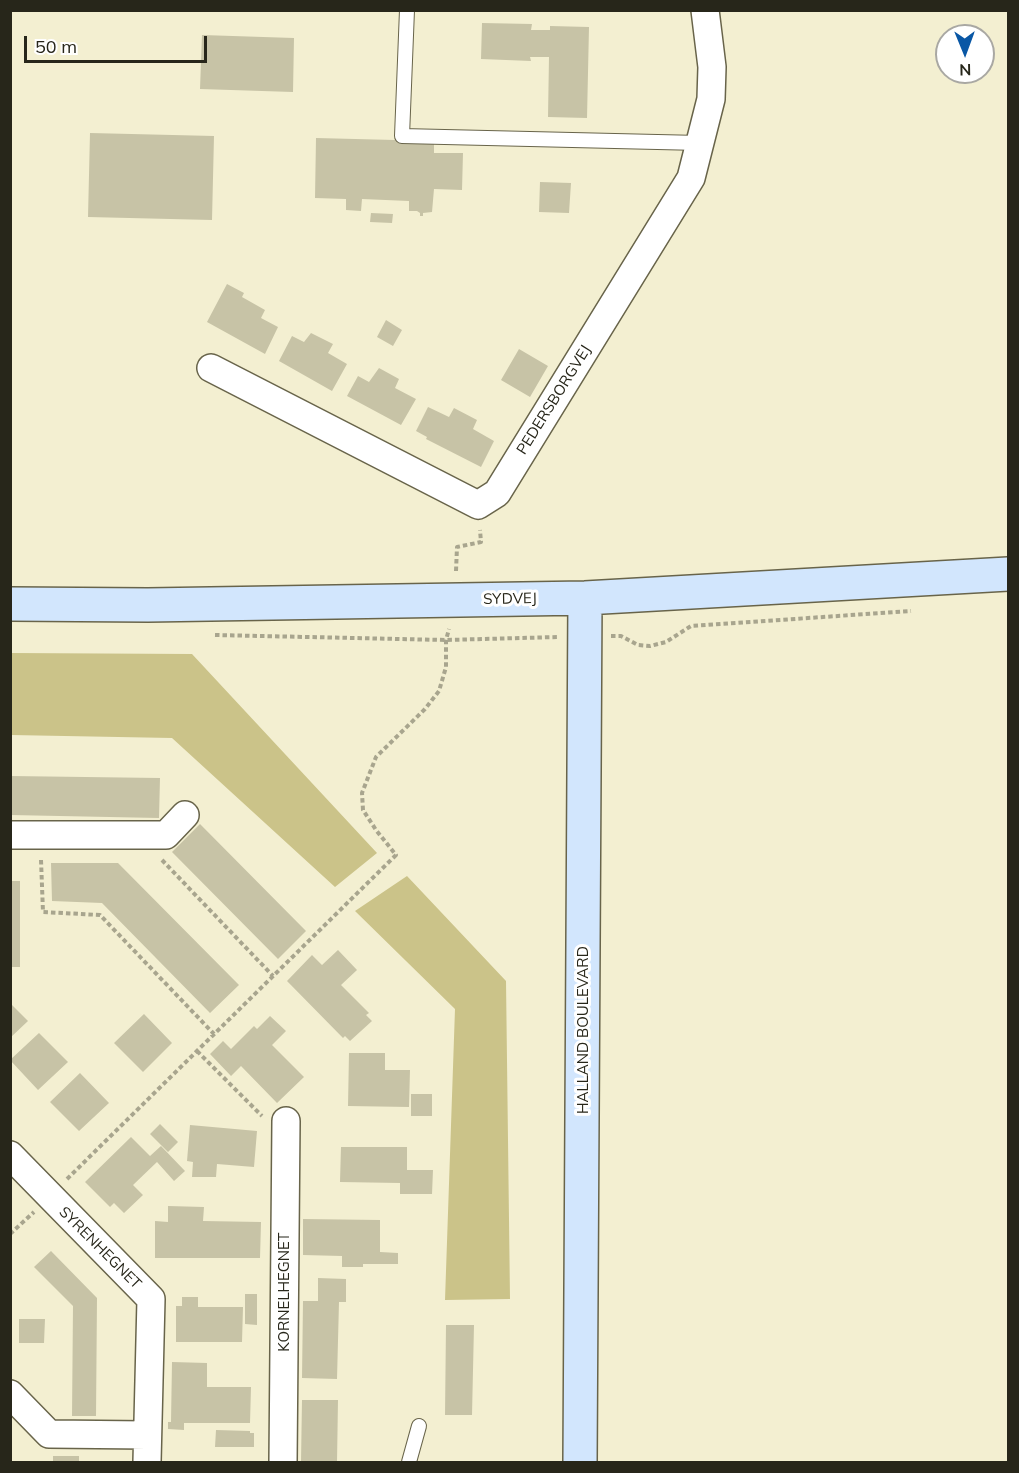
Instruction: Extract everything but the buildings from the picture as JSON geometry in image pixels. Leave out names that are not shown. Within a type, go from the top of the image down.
[{"type":"main road","name":"SYDVEJ","points":[[10,603],[148,605],[585,598],[1008,574]]},
{"type":"main road","name":"HALLAND BOULEVARD","points":[[580,1462],[585,598]]},
{"type":"street","name":"PEDERSBORGVEJ","points":[[478,505],[497,493],[691,178],[711,99],[712,67],[705,10]]},
{"type":"street","points":[[211,368],[478,505]]},
{"type":"street","points":[[10,835],[166,835],[185,815]]},
{"type":"street","name":"KORNELHEGNET","points":[[283,1462],[286,1121]]},
{"type":"street","name":"SYRENHEGNET","points":[[10,1155],[151,1299],[147,1462]]},
{"type":"street","points":[[10,1394],[49,1434],[147,1435]]},
{"type":"lane","points":[[407,10],[402,136],[700,143]]},
{"type":"lane","points":[[409,1462],[418,1426]]},
{"type":"path","points":[[10,1234],[396,855],[376,831],[363,810],[362,793],[376,757],[425,709],[439,691],[446,667],[446,640],[456,600],[457,547],[481,542],[478,505]]},
{"type":"path","points":[[154,834],[160,858],[273,976]]},
{"type":"path","points":[[40,835],[43,912],[100,915],[214,1034]]},
{"type":"path","points":[[197,1051],[266,1121],[286,1121]]},
{"type":"shaded area","points":[[11,653],[192,654],[377,853],[335,887],[172,738],[11,735]]},
{"type":"shaded area","points":[[407,876],[506,981],[510,1299],[445,1300],[455,1009],[355,911]]}]
